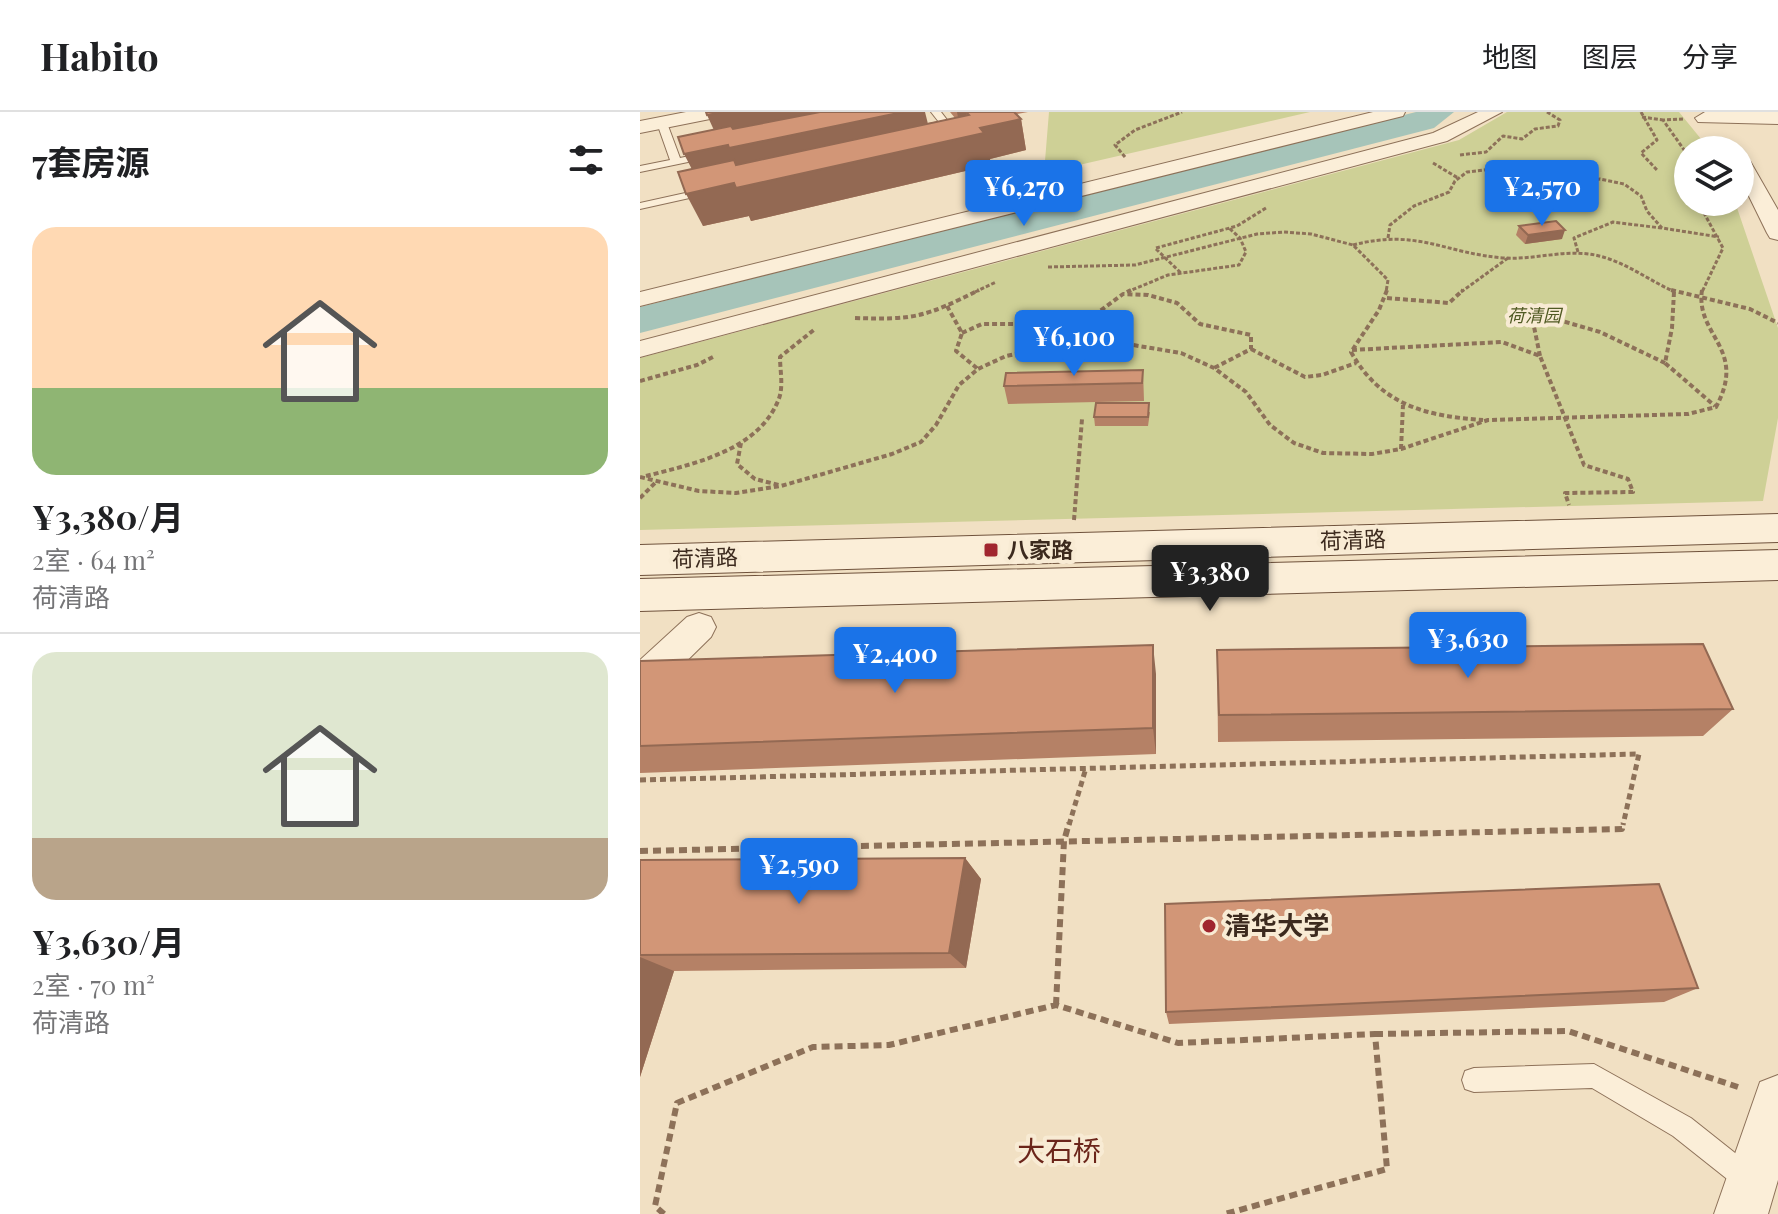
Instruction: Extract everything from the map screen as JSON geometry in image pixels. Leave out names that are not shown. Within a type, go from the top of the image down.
[{"type":"main road","name":"荷清路","points":[[640,560],[1778,528]]},
{"type":"main road","name":"荷清路","points":[[640,595],[1778,565]]},
{"type":"street","points":[[640,127],[715,112]]},
{"type":"street","points":[[640,299],[1396,112]]},
{"type":"street","points":[[640,349],[1440,137],[1493,112]]},
{"type":"street","points":[[1703,115],[1778,118]]},
{"type":"street","points":[[1703,115],[1720,136]]},
{"type":"street","points":[[1754,184],[1778,233]]},
{"type":"street","points":[[640,683],[699,627]]},
{"type":"street","points":[[1746,1198],[1778,1100]]},
{"type":"lane","points":[[936,112],[956,137]]},
{"type":"lane","points":[[662,123],[676,161]]},
{"type":"lane","points":[[941,141],[971,135]]},
{"type":"lane","points":[[640,169],[723,151]]},
{"type":"lane","points":[[640,206],[715,190]]},
{"type":"lane","points":[[1474,1080],[1594,1076],[1682,1127],[1746,1198]]},
{"type":"path","points":[[1141,176],[1115,145],[1135,130],[1182,112]]},
{"type":"path","points":[[1642,114],[1663,120],[1703,115]]},
{"type":"path","points":[[1642,114],[1657,140],[1641,153],[1657,170]]},
{"type":"path","points":[[1663,120],[1674,136]]},
{"type":"path","points":[[1432,162],[1459,179]]},
{"type":"path","points":[[1388,238],[1390,225],[1414,206],[1449,192],[1467,172],[1492,169],[1579,183],[1600,179],[1624,184],[1641,196],[1647,211],[1662,228]]},
{"type":"path","points":[[1353,245],[1388,280],[1387,298],[1378,317],[1352,350],[1356,363],[1374,386],[1403,405],[1441,418],[1488,420],[1688,414],[1716,407],[1727,388],[1728,367],[1722,345],[1705,317],[1701,299],[1704,284],[1723,248],[1706,216]]},
{"type":"path","points":[[1578,252],[1574,238],[1613,222],[1719,237]]},
{"type":"path","points":[[978,369],[956,351],[962,333],[982,324],[1014,324],[1042,317],[1072,320],[1093,316],[1123,294],[1168,275],[1239,265],[1246,252],[1240,238],[1229,228]]},
{"type":"path","points":[[1036,270],[1075,265],[1135,265],[1240,238],[1284,232],[1311,234],[1353,245],[1388,238],[1412,238],[1477,254],[1508,257],[1578,252],[1605,257],[1674,292],[1750,309],[1778,323]]},
{"type":"path","points":[[1156,248],[1182,274]]},
{"type":"path","points":[[1387,298],[1449,303],[1462,288],[1492,273],[1508,257]]},
{"type":"path","points":[[850,317],[905,320],[931,314],[1004,279]]},
{"type":"path","points":[[1665,363],[1672,328],[1674,292]]},
{"type":"path","points":[[1123,294],[1148,295],[1177,303],[1200,324],[1251,335],[1251,349]]},
{"type":"path","points":[[947,306],[962,333]]},
{"type":"path","points":[[1573,513],[1565,493],[1633,492],[1628,479],[1584,465],[1562,418],[1540,356],[1531,312],[1578,322],[1628,342],[1665,363],[1716,407]]},
{"type":"path","points":[[642,477],[699,462],[741,442],[767,419],[780,398],[780,357],[796,341],[822,325]]},
{"type":"path","points":[[642,477],[699,491],[736,493],[781,486],[892,454],[921,442],[936,425],[959,385],[978,369],[1036,347],[1109,341],[1181,353],[1214,368],[1246,392],[1270,425],[1294,443],[1323,453],[1372,454],[1401,449],[1488,420]]},
{"type":"path","points":[[1352,350],[1502,342],[1540,356]]},
{"type":"path","points":[[1214,368],[1251,349],[1272,355],[1290,372],[1310,379],[1356,363]]},
{"type":"path","points":[[1401,449],[1403,405]]},
{"type":"path","points":[[1074,525],[1082,419]]},
{"type":"path","points":[[741,442],[737,464],[755,479],[781,486]]},
{"type":"path","points":[[640,498],[658,480]]},
{"type":"path","points":[[640,780],[1639,754],[1622,829],[640,851]]},
{"type":"path","points":[[1056,1005],[1064,841],[1086,768]]},
{"type":"path","points":[[664,1214],[655,1206],[677,1103],[813,1047],[889,1045],[1056,1005],[1178,1043],[1375,1034],[1387,1169],[1225,1214]]},
{"type":"green space","points":[[1049,112],[1310,112],[1044,173]]},
{"type":"green space","name":"荷清园","points":[[1507,112],[1679,112],[1699,136],[1674,136],[1674,216],[1740,216],[1778,328],[1778,418],[1763,501],[640,530],[640,358],[1459,140]]},
{"type":"building","points":[[820,112],[903,112],[729,148],[728,145],[684,154],[678,137],[731,126],[733,129]]},
{"type":"building","points":[[966,112],[1014,112],[1021,119],[980,128],[984,133],[736,188],[734,183],[686,194],[678,172],[734,160],[736,165],[969,115]]},
{"type":"building","points":[[1556,221],[1565,230],[1528,235],[1519,226]]},
{"type":"building","points":[[1143,370],[1142,383],[1004,386],[1006,373]]},
{"type":"building","points":[[1096,403],[1149,403],[1148,417],[1094,417]]},
{"type":"building","points":[[1703,644],[1733,709],[1219,715],[1217,650]]},
{"type":"building","points":[[1153,645],[1153,728],[640,746],[640,661]]},
{"type":"building","points":[[965,858],[949,953],[640,955],[640,860]]},
{"type":"building","points":[[1659,884],[1698,988],[1166,1012],[1165,904]]},
{"type":"waterway","points":[[640,320],[1423,121],[1438,112]]},
{"type":"place","name":"八家路","points":[[991,550]]},
{"type":"place","name":"清华大学","points":[[1209,926]]},
{"type":"district","name":"大石桥","points":[[1059,1151]]}]
